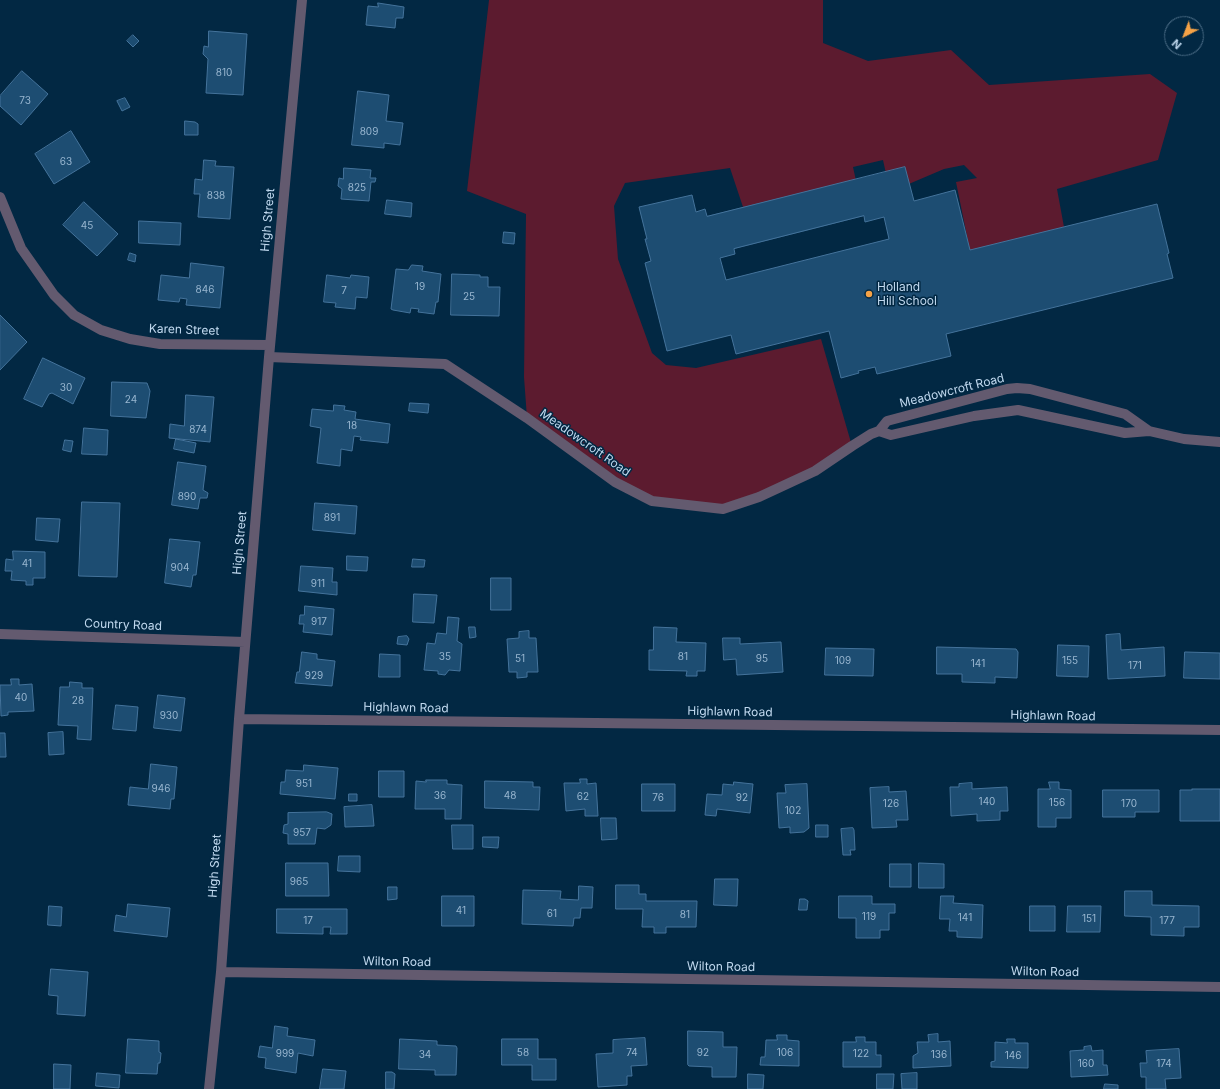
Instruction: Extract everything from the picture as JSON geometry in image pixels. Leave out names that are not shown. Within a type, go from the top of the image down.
[{"type":"street","name":"High Street","points":[[209,1089],[221,972],[245,642],[270,345],[302,0]]},
{"type":"street","name":"Karen Street","points":[[0,197],[21,248],[54,295],[74,315],[101,330],[130,339],[160,344],[270,345]]},
{"type":"street","name":"Meadowcroft Road","points":[[269,357],[445,364],[527,418],[615,482],[652,502],[723,509],[759,498],[814,471],[861,440],[879,431],[887,421],[999,391],[1017,388],[1030,390],[1125,414],[1148,431]]},
{"type":"street","name":"Meadowcroft Road","points":[[879,431],[890,435],[974,416],[1018,410],[1125,433],[1148,431],[1184,439],[1220,442]]},
{"type":"street","name":"Country Road","points":[[0,634],[245,642]]},
{"type":"street","name":"Highlawn Road","points":[[239,720],[1220,730]]},
{"type":"street","name":"Wilton Road","points":[[221,972],[1220,988]]},
{"type":"shaded area","points":[[489,0],[823,0],[823,43],[868,61],[951,50],[989,85],[1150,74],[1177,93],[1158,160],[1057,189],[1064,227],[970,251],[956,182],[977,178],[964,165],[944,169],[890,192],[883,160],[853,167],[860,199],[748,222],[730,168],[625,183],[614,206],[618,259],[652,353],[666,365],[696,368],[821,339],[852,446],[815,471],[723,509],[652,501],[527,418],[524,377],[526,214],[467,191]]},
{"type":"building","points":[[378,3],[404,7],[403,18],[396,18],[395,28],[366,25],[368,6],[378,7]]},
{"type":"building","points":[[209,31],[247,34],[243,95],[206,93],[208,59],[203,54],[204,46],[208,47]]},
{"type":"building","points":[[133,35],[139,41],[133,47],[127,41]]},
{"type":"building","points":[[22,71],[48,94],[21,125],[0,106],[0,96]]},
{"type":"building","points":[[358,91],[389,95],[386,121],[403,123],[400,145],[384,143],[384,148],[352,145]]},
{"type":"building","points":[[125,98],[130,107],[122,111],[117,101]]},
{"type":"building","points":[[185,121],[195,122],[198,124],[198,135],[185,135]]},
{"type":"building","points":[[71,131],[90,162],[54,184],[35,154]]},
{"type":"building","points":[[204,160],[216,161],[215,166],[234,167],[230,219],[198,217],[200,194],[194,194],[195,179],[202,180]]},
{"type":"building","points":[[905,167],[914,201],[955,190],[970,250],[1157,204],[1169,253],[1167,254],[1173,278],[946,334],[951,356],[877,374],[875,367],[858,371],[859,373],[841,378],[829,331],[736,354],[731,335],[667,351],[645,263],[651,261],[639,207],[692,195],[696,212],[705,209],[707,216]],"holes":[[[864,216],[865,222],[884,217],[889,239],[726,280],[720,258],[735,254],[734,249]]]},
{"type":"building","points":[[344,168],[371,170],[370,178],[376,178],[375,182],[371,182],[369,201],[341,199],[342,189],[338,186],[339,178],[343,179]]},
{"type":"building","points":[[387,200],[412,203],[411,217],[385,214]]},
{"type":"building","points":[[84,202],[118,234],[97,256],[63,225]]},
{"type":"building","points":[[139,221],[181,223],[180,245],[139,243]]},
{"type":"building","points":[[504,232],[515,233],[514,244],[503,243]]},
{"type":"building","points":[[130,253],[136,255],[135,262],[128,260]]},
{"type":"building","points":[[191,263],[224,267],[220,308],[186,305],[187,299],[180,298],[179,302],[158,300],[161,275],[189,278]]},
{"type":"building","points":[[412,265],[423,266],[422,271],[441,274],[438,302],[436,302],[434,314],[418,312],[419,309],[411,308],[410,313],[391,309],[396,269],[408,270]]},
{"type":"building","points":[[452,274],[480,275],[480,277],[488,277],[488,287],[500,287],[499,316],[451,315]]},
{"type":"building","points":[[327,275],[350,278],[351,275],[369,277],[367,298],[356,297],[355,309],[335,307],[336,303],[324,302]]},
{"type":"building","points":[[0,315],[27,342],[0,370]]},
{"type":"building","points":[[43,358],[85,378],[73,404],[52,393],[49,394],[42,407],[24,399]]},
{"type":"building","points":[[112,382],[147,383],[150,391],[146,418],[111,416]]},
{"type":"building","points":[[186,395],[214,397],[210,442],[169,438],[170,424],[184,426]]},
{"type":"building","points":[[410,403],[429,404],[428,413],[409,411]]},
{"type":"building","points":[[334,405],[345,406],[344,410],[356,412],[355,419],[390,424],[388,443],[360,440],[361,437],[354,436],[352,451],[341,449],[340,466],[317,463],[321,428],[310,426],[312,409],[333,411]]},
{"type":"building","points":[[84,428],[108,430],[107,455],[82,454]]},
{"type":"building","points":[[176,439],[196,443],[194,453],[174,449]]},
{"type":"building","points":[[65,440],[73,441],[71,452],[63,450]]},
{"type":"building","points":[[178,462],[206,466],[203,490],[208,493],[207,498],[200,498],[198,509],[172,505]]},
{"type":"building","points":[[82,502],[120,503],[117,577],[79,576]]},
{"type":"building","points":[[315,503],[357,506],[355,534],[313,530]]},
{"type":"building","points":[[37,518],[60,519],[58,542],[36,540]]},
{"type":"building","points":[[170,539],[200,542],[196,575],[193,575],[191,587],[165,583]]},
{"type":"building","points":[[13,551],[45,552],[45,578],[33,578],[33,585],[26,585],[26,581],[11,580],[12,571],[5,571],[6,559],[13,560]]},
{"type":"building","points":[[347,556],[368,557],[367,571],[347,570]]},
{"type":"building","points":[[413,559],[425,560],[424,567],[412,567]]},
{"type":"building","points":[[301,566],[333,568],[332,582],[337,582],[337,595],[299,591]]},
{"type":"building","points":[[491,578],[511,578],[511,610],[491,610]]},
{"type":"building","points":[[414,594],[437,595],[434,623],[413,622]]},
{"type":"building","points":[[305,606],[334,609],[332,635],[303,632],[304,624],[299,624],[300,615],[304,615]]},
{"type":"building","points":[[448,617],[459,618],[457,641],[462,644],[460,671],[449,670],[445,675],[438,674],[438,671],[424,670],[427,643],[435,644],[437,633],[446,634]]},
{"type":"building","points":[[469,627],[475,627],[476,637],[470,638]]},
{"type":"building","points":[[654,627],[677,628],[676,642],[706,643],[705,671],[697,671],[697,676],[686,676],[687,671],[649,670],[649,650],[653,650]]},
{"type":"building","points":[[529,631],[529,638],[536,638],[538,672],[527,672],[527,677],[517,678],[517,672],[509,672],[507,639],[519,638],[519,632]]},
{"type":"building","points":[[1120,634],[1121,650],[1164,647],[1165,676],[1108,679],[1106,635]]},
{"type":"building","points":[[407,636],[409,639],[407,645],[397,644],[398,637]]},
{"type":"building","points":[[723,638],[740,638],[740,644],[781,642],[783,672],[737,675],[736,659],[724,660]]},
{"type":"building","points":[[1058,645],[1089,646],[1088,677],[1057,676]]},
{"type":"building","points":[[937,647],[1016,649],[1018,652],[1017,678],[995,677],[995,683],[962,682],[962,674],[937,674]]},
{"type":"building","points":[[826,648],[874,649],[873,676],[825,675]]},
{"type":"building","points":[[302,652],[317,654],[317,659],[335,661],[332,686],[295,683],[297,672],[299,672]]},
{"type":"building","points":[[1185,652],[1220,653],[1220,679],[1184,678]]},
{"type":"building","points":[[380,654],[400,655],[400,677],[379,677]]},
{"type":"building","points":[[11,679],[19,679],[19,685],[32,684],[34,711],[8,712],[8,715],[1,716],[0,685],[11,685]]},
{"type":"building","points":[[70,682],[82,683],[82,688],[93,688],[91,740],[77,739],[78,726],[58,725],[60,687],[69,687]]},
{"type":"building","points":[[158,695],[185,698],[181,731],[154,728]]},
{"type":"building","points":[[116,705],[138,707],[136,731],[113,729]]},
{"type":"building","points":[[63,732],[64,754],[49,755],[48,733]]},
{"type":"building","points":[[0,733],[5,733],[6,757],[0,757]]},
{"type":"building","points":[[151,764],[177,767],[174,799],[171,799],[170,809],[128,805],[130,787],[148,789]]},
{"type":"building","points":[[304,765],[338,768],[335,799],[280,794],[281,782],[285,782],[286,770],[303,771]]},
{"type":"building","points":[[379,771],[404,771],[404,797],[379,797]]},
{"type":"building","points":[[580,779],[587,779],[587,784],[596,783],[598,816],[585,816],[585,809],[566,811],[564,783],[580,783]]},
{"type":"building","points":[[426,780],[447,780],[447,784],[462,785],[461,819],[445,819],[445,809],[415,809],[416,781],[426,782]]},
{"type":"building","points":[[485,781],[533,782],[533,787],[540,787],[539,810],[485,808]]},
{"type":"building","points":[[734,782],[753,784],[750,813],[717,809],[716,816],[705,815],[707,794],[722,795],[723,784],[733,785]]},
{"type":"building","points":[[1049,782],[1059,782],[1059,789],[1071,790],[1071,818],[1056,818],[1056,827],[1038,827],[1038,789],[1050,789]]},
{"type":"building","points":[[972,783],[972,789],[1007,787],[1008,811],[1000,811],[1000,820],[977,821],[977,814],[951,816],[950,787],[959,787],[959,784]]},
{"type":"building","points":[[642,784],[675,784],[675,811],[642,811]]},
{"type":"building","points":[[807,784],[809,828],[804,832],[790,833],[790,827],[779,828],[777,793],[786,793],[785,785]]},
{"type":"building","points":[[889,787],[889,792],[906,791],[908,820],[896,820],[897,827],[872,828],[870,788]]},
{"type":"building","points":[[1220,789],[1220,821],[1180,821],[1180,790]]},
{"type":"building","points":[[1103,790],[1159,790],[1159,812],[1135,812],[1135,817],[1103,817]]},
{"type":"building","points":[[349,794],[357,794],[357,801],[349,801]]},
{"type":"building","points":[[372,805],[374,826],[345,827],[344,807]]},
{"type":"building","points":[[327,812],[332,814],[331,825],[325,829],[317,828],[315,844],[288,844],[288,834],[283,833],[284,825],[288,824],[288,813]]},
{"type":"building","points":[[601,818],[616,818],[617,839],[602,840]]},
{"type":"building","points":[[452,825],[473,825],[473,849],[453,849]]},
{"type":"building","points":[[816,825],[828,825],[828,837],[816,837]]},
{"type":"building","points":[[853,828],[855,850],[850,850],[851,855],[843,855],[841,829]]},
{"type":"building","points":[[483,837],[499,837],[498,848],[483,847]]},
{"type":"building","points":[[339,856],[360,856],[360,872],[338,871]]},
{"type":"building","points":[[286,863],[328,863],[329,896],[286,896]]},
{"type":"building","points":[[919,863],[944,864],[944,888],[919,888]]},
{"type":"building","points":[[890,864],[911,864],[911,887],[890,887]]},
{"type":"building","points":[[715,879],[738,879],[737,906],[714,905]]},
{"type":"building","points":[[616,885],[639,885],[639,894],[646,894],[646,901],[697,901],[696,927],[666,927],[666,933],[654,933],[654,927],[642,927],[643,909],[616,909]]},
{"type":"building","points":[[579,886],[593,887],[592,908],[581,908],[580,918],[574,918],[573,926],[522,924],[523,890],[561,891],[560,899],[578,900]]},
{"type":"building","points":[[388,887],[397,887],[397,899],[388,900]]},
{"type":"building","points":[[1125,891],[1152,891],[1152,905],[1199,906],[1199,927],[1184,927],[1184,936],[1151,935],[1151,917],[1125,916]]},
{"type":"building","points":[[442,896],[474,896],[474,926],[442,926]]},
{"type":"building","points":[[839,896],[872,896],[872,904],[895,904],[895,913],[889,913],[889,930],[880,930],[880,938],[856,938],[856,918],[839,918]]},
{"type":"building","points":[[941,896],[954,896],[953,903],[983,905],[982,938],[957,937],[957,931],[949,931],[950,919],[940,919]]},
{"type":"building","points":[[800,899],[805,899],[808,901],[807,910],[799,910]]},
{"type":"building","points":[[128,904],[170,908],[167,937],[114,931],[116,915],[126,917]]},
{"type":"building","points":[[49,906],[62,907],[61,926],[48,925]]},
{"type":"building","points":[[1030,906],[1055,906],[1055,931],[1030,931]]},
{"type":"building","points":[[1068,906],[1101,906],[1100,932],[1067,932]]},
{"type":"building","points":[[277,909],[347,909],[347,934],[330,934],[331,927],[323,927],[323,934],[277,933]]},
{"type":"building","points":[[51,969],[88,972],[85,1016],[57,1014],[58,996],[49,995]]},
{"type":"building","points":[[275,1026],[288,1028],[287,1036],[315,1040],[313,1056],[298,1053],[296,1073],[265,1068],[266,1058],[258,1057],[260,1046],[272,1048]]},
{"type":"building","points":[[688,1031],[723,1032],[723,1047],[737,1047],[736,1077],[712,1077],[712,1067],[689,1066]]},
{"type":"building","points":[[938,1034],[938,1042],[950,1041],[951,1066],[913,1068],[913,1056],[918,1053],[917,1042],[929,1042],[928,1035]]},
{"type":"building","points":[[777,1035],[787,1035],[787,1040],[799,1041],[799,1066],[760,1065],[761,1057],[765,1057],[766,1040],[777,1040]]},
{"type":"building","points":[[856,1037],[865,1037],[865,1042],[876,1042],[876,1055],[881,1055],[881,1067],[843,1067],[843,1042],[856,1042]]},
{"type":"building","points":[[645,1038],[647,1065],[631,1066],[632,1076],[627,1076],[627,1085],[598,1087],[596,1054],[613,1053],[613,1040]]},
{"type":"building","points":[[128,1039],[159,1041],[159,1052],[161,1053],[157,1074],[126,1073]]},
{"type":"building","points":[[400,1039],[437,1041],[437,1045],[456,1046],[456,1075],[435,1075],[435,1070],[399,1069]]},
{"type":"building","points":[[502,1039],[538,1039],[538,1059],[556,1059],[556,1080],[532,1080],[532,1065],[502,1065]]},
{"type":"building","points":[[1007,1039],[1015,1039],[1015,1043],[1028,1043],[1028,1068],[991,1067],[991,1062],[995,1061],[995,1042],[1007,1043]]},
{"type":"building","points":[[1091,1046],[1092,1051],[1103,1050],[1103,1065],[1107,1065],[1108,1075],[1071,1077],[1070,1051],[1084,1050],[1084,1047]]},
{"type":"building","points":[[1179,1049],[1181,1078],[1165,1079],[1166,1089],[1146,1089],[1146,1077],[1141,1077],[1140,1063],[1147,1063],[1146,1051]]},
{"type":"building","points":[[54,1064],[71,1065],[70,1089],[54,1089]]},
{"type":"building","points":[[323,1069],[346,1071],[344,1089],[320,1089]]},
{"type":"building","points":[[386,1072],[392,1072],[395,1074],[394,1089],[386,1089]]},
{"type":"building","points":[[97,1073],[120,1075],[119,1088],[96,1086]]},
{"type":"building","points":[[917,1073],[917,1089],[902,1089],[901,1074]]},
{"type":"building","points":[[748,1074],[764,1075],[763,1089],[748,1089]]},
{"type":"building","points":[[877,1074],[894,1074],[893,1089],[877,1089]]},
{"type":"building","points":[[1105,1084],[1118,1085],[1118,1089],[1104,1089]]},
{"type":"place","name":"Holland Hill School","points":[[869,294]]}]
